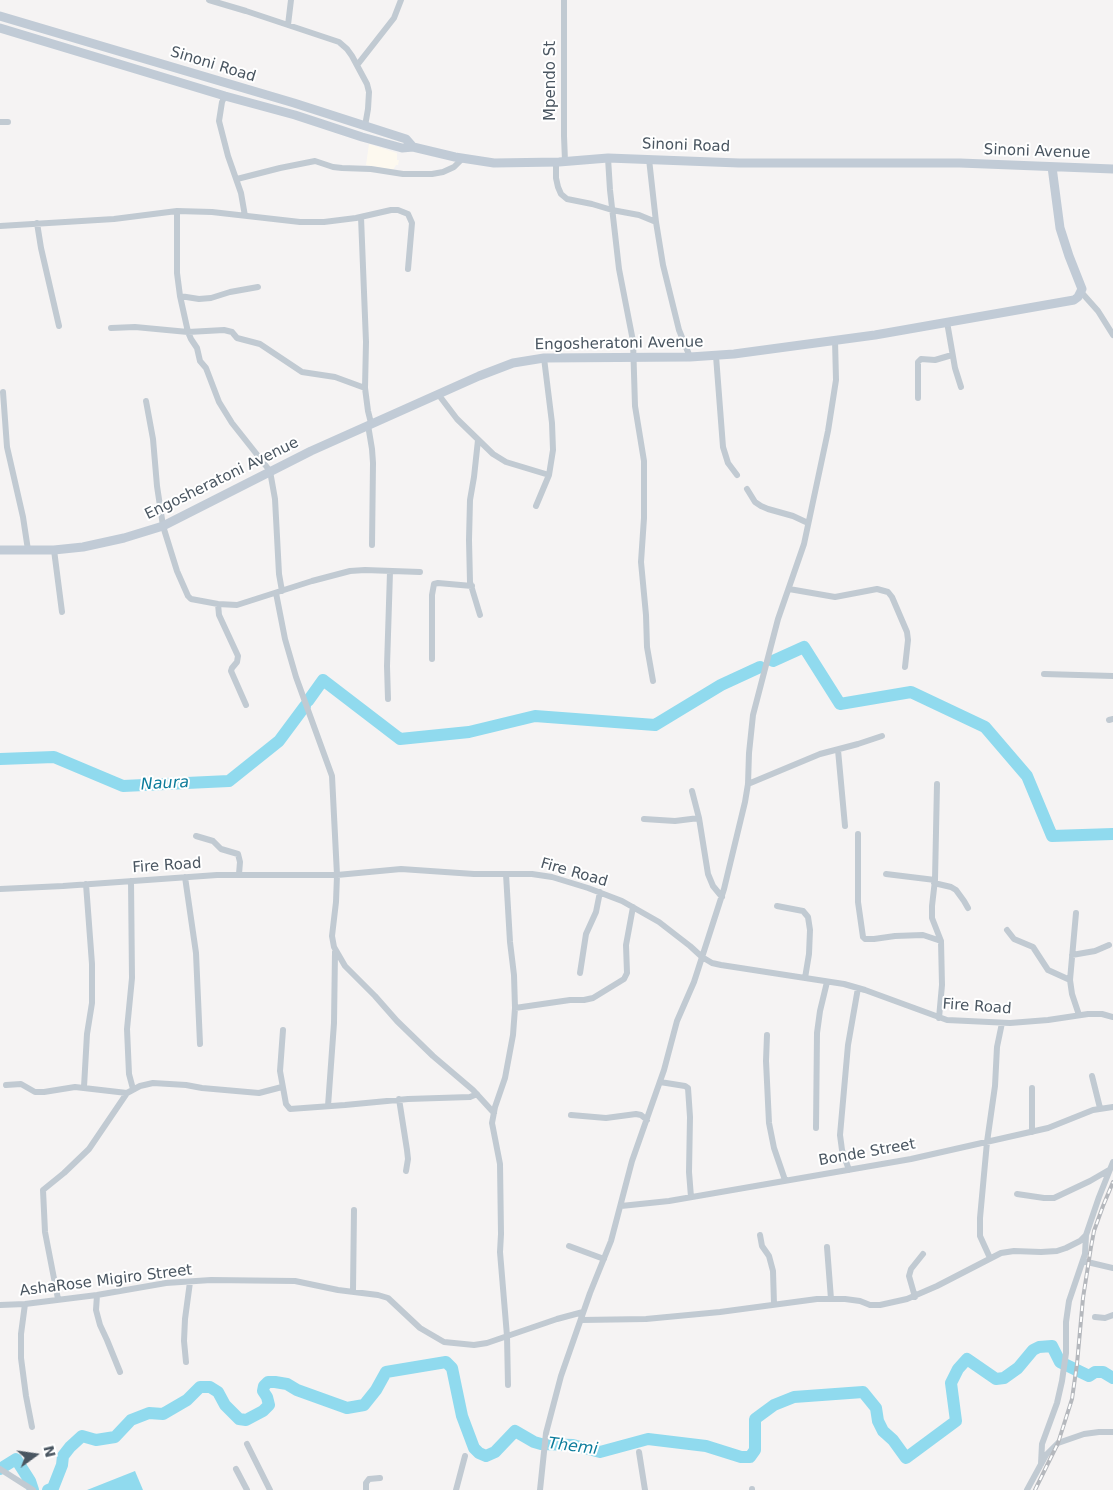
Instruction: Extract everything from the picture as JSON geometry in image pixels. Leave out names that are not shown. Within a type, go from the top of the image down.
[{"type":"street","points":[[208,0],[339,42],[347,48],[358,64],[369,92],[365,126]]},
{"type":"street","points":[[288,25],[291,0]]},
{"type":"street","points":[[358,64],[394,18],[401,0]]},
{"type":"street","name":"Mpendo St","points":[[564,0],[564,136],[561,161],[556,178],[561,194],[567,199],[612,210]]},
{"type":"street","name":"Sinoni Road","points":[[0,16],[406,138],[413,147]]},
{"type":"street","name":"Sinoni Road","points":[[0,28],[402,148],[413,147],[494,163],[608,158],[739,162],[960,163]]},
{"type":"street","points":[[225,96],[222,102],[219,121],[228,156],[241,193],[245,216]]},
{"type":"street","points":[[0,122],[8,122]]},
{"type":"street","points":[[237,180],[315,161],[333,167],[371,169],[403,174],[432,174],[454,167],[463,158]]},
{"type":"street","points":[[608,158],[621,285],[631,330],[634,358],[635,406],[644,472],[644,523],[640,556],[647,647],[653,681]]},
{"type":"street","points":[[648,159],[663,265],[683,342],[690,357]]},
{"type":"street","name":"Sinoni Avenue","points":[[960,163],[1113,169]]},
{"type":"street","points":[[1052,167],[1060,228],[1082,293],[1104,320],[1113,335]]},
{"type":"street","points":[[0,226],[114,219],[177,211],[212,212],[294,222],[361,217],[391,210],[403,211],[408,214],[412,223],[408,270]]},
{"type":"street","points":[[612,210],[639,215],[656,222]]},
{"type":"street","points":[[177,211],[177,273],[188,332],[197,348],[200,361],[206,368],[219,402],[270,472],[275,499],[279,592],[284,639],[332,776],[337,875],[332,936],[335,951],[334,1023],[328,1106]]},
{"type":"street","points":[[361,217],[366,342],[365,388],[373,463],[372,545]]},
{"type":"street","points":[[37,223],[59,326]]},
{"type":"street","points":[[180,296],[199,299],[211,298],[230,292],[258,287]]},
{"type":"street","name":"Engosheratoni Avenue","points":[[0,550],[54,550],[111,541],[164,526],[311,450],[503,366],[524,361],[544,358],[716,356],[905,330],[1074,300],[1082,293]]},
{"type":"street","points":[[946,322],[952,355],[961,387]]},
{"type":"street","points":[[111,328],[135,327],[188,332],[224,330],[232,332],[237,338],[260,344],[302,372],[335,377],[365,388]]},
{"type":"street","points":[[540,1490],[546,1433],[561,1376],[616,1226],[632,1161],[660,1082],[678,1021],[694,982],[722,897],[745,802],[753,715],[777,625],[799,562],[832,408],[836,380],[835,340]]},
{"type":"street","points":[[918,398],[918,362],[921,359],[935,360],[952,355]]},
{"type":"street","points":[[716,356],[723,447],[728,463],[737,475]]},
{"type":"street","points":[[536,506],[549,475],[553,436],[544,358]]},
{"type":"street","points":[[3,392],[7,448],[23,517],[28,550]]},
{"type":"street","points":[[438,394],[457,419],[493,454],[506,462],[549,475]]},
{"type":"street","points":[[146,401],[153,439],[157,486],[164,526],[177,571],[191,599],[237,605],[350,571],[420,572]]},
{"type":"street","points":[[478,440],[469,518],[470,578],[480,615]]},
{"type":"street","points":[[747,489],[755,502],[768,510],[793,516],[808,523]]},
{"type":"street","points":[[54,550],[62,612]]},
{"type":"street","points":[[388,699],[387,646],[390,572]]},
{"type":"street","points":[[432,659],[432,595],[434,584],[472,586]]},
{"type":"street","points":[[789,589],[835,597],[877,589],[888,592],[892,597],[908,640],[905,667]]},
{"type":"street","points":[[218,604],[219,614],[238,656],[237,662],[231,671],[246,705]]},
{"type":"street","points":[[1044,674],[1113,676]]},
{"type":"street","points":[[748,784],[804,760],[882,736]]},
{"type":"street","points":[[838,750],[845,826]]},
{"type":"street","points":[[937,784],[932,918],[941,941],[942,985],[939,1018]]},
{"type":"street","points":[[692,791],[699,818],[708,874],[713,886],[722,897]]},
{"type":"street","points":[[644,819],[675,821],[699,818]]},
{"type":"street","points":[[858,834],[858,902],[863,937],[865,939],[874,939],[923,935],[941,941]]},
{"type":"street","points":[[196,836],[213,841],[222,849],[238,854],[240,862],[239,874]]},
{"type":"street","name":"Fire Road","points":[[0,888],[239,874],[337,875],[401,869],[474,874],[532,874],[600,892],[633,907],[672,931],[702,957],[712,963],[731,968],[806,978],[858,988],[947,1020],[1002,1023],[1096,1014],[1113,1017]]},
{"type":"street","points":[[506,874],[515,1008],[513,1035],[492,1123],[500,1164],[502,1234],[500,1252],[507,1336],[508,1385]]},
{"type":"street","points":[[886,874],[934,881],[951,887],[956,890],[968,908]]},
{"type":"street","points":[[185,877],[196,953],[200,1044]]},
{"type":"street","points":[[130,1091],[127,1029],[132,978],[131,881]]},
{"type":"street","points":[[84,1087],[87,1034],[92,1004],[92,964],[86,884]]},
{"type":"street","points":[[580,973],[586,934],[596,912],[600,892]]},
{"type":"street","points":[[777,906],[803,911],[808,917],[809,940],[806,978]]},
{"type":"street","points":[[515,1008],[593,998],[624,980],[627,973],[626,945],[633,907]]},
{"type":"street","points":[[1076,913],[1070,980],[1072,994],[1079,1015]]},
{"type":"street","points":[[1007,930],[1014,939],[1033,947],[1048,970],[1070,980]]},
{"type":"street","points":[[1072,955],[1095,951],[1108,945]]},
{"type":"street","points":[[335,951],[345,966],[375,996],[396,1021],[477,1094],[494,1113]]},
{"type":"street","points":[[816,1128],[817,1033],[820,1011],[828,982]]},
{"type":"street","points":[[849,1170],[842,1150],[840,1135],[848,1045],[858,988]]},
{"type":"street","points":[[990,1258],[983,1245],[980,1229],[987,1142],[1002,1023]]},
{"type":"street","points":[[283,1030],[280,1071],[286,1104],[290,1109],[399,1099],[470,1097],[477,1094]]},
{"type":"street","points":[[767,1034],[766,1061],[770,1123],[774,1148],[785,1180]]},
{"type":"street","points":[[1092,1076],[1100,1108]]},
{"type":"street","points":[[660,1082],[688,1088],[691,1197]]},
{"type":"street","points":[[58,1299],[45,1232],[42,1190],[64,1173],[89,1149],[130,1091],[153,1083],[170,1083],[259,1093],[282,1087]]},
{"type":"street","points":[[6,1085],[21,1084],[35,1092],[75,1087],[130,1091]]},
{"type":"street","points":[[1032,1088],[1032,1132]]},
{"type":"street","points":[[399,1099],[408,1159],[406,1171]]},
{"type":"street","name":"Bonde Street","points":[[620,1206],[655,1203],[912,1159],[1056,1126],[1100,1108],[1113,1107]]},
{"type":"street","points":[[571,1115],[606,1118],[636,1114],[647,1120]]},
{"type":"street","points":[[1017,1194],[1054,1198],[1090,1181],[1111,1166]]},
{"type":"street","points":[[1041,1464],[1042,1444],[1057,1403],[1062,1382],[1066,1354],[1066,1322],[1069,1301],[1083,1261],[1086,1235],[1111,1166]]},
{"type":"street","points":[[353,1291],[354,1210]]},
{"type":"street","points":[[580,1320],[646,1319],[720,1312],[817,1299],[845,1299],[860,1301],[870,1305],[880,1305],[914,1297],[1001,1253],[1008,1251],[1057,1251],[1080,1241],[1086,1235]]},
{"type":"street","points":[[760,1236],[762,1246],[769,1256],[773,1271],[774,1304]]},
{"type":"street","points":[[569,1246],[604,1259]]},
{"type":"street","points":[[827,1247],[832,1299]]},
{"type":"street","points":[[914,1297],[909,1276],[911,1269],[923,1254]]},
{"type":"street","points":[[1083,1261],[1113,1268]]},
{"type":"street","name":"AshaRose Migiro Street","points":[[0,1305],[25,1304],[166,1283],[211,1280],[295,1281],[388,1298],[420,1328],[444,1342],[474,1345],[488,1343],[583,1312]]},
{"type":"street","points":[[186,1362],[185,1320],[190,1282]]},
{"type":"street","points":[[97,1294],[97,1317],[120,1372]]},
{"type":"street","points":[[25,1304],[21,1334],[21,1358],[32,1427]]},
{"type":"street","points":[[1095,1316],[1104,1318],[1113,1315]]},
{"type":"street","points":[[1028,1490],[1046,1455],[1058,1443],[1086,1434],[1113,1432]]},
{"type":"street","points":[[247,1444],[270,1490]]},
{"type":"street","points":[[639,1452],[645,1490]]},
{"type":"street","points":[[456,1490],[465,1456]]},
{"type":"street","points":[[0,1469],[33,1490]]},
{"type":"street","points":[[236,1469],[248,1490]]},
{"type":"street","points":[[366,1490],[366,1483],[369,1479],[380,1478]]},
{"type":"shaded area","points":[[369,144],[397,153],[398,165],[393,170],[366,165]]},
{"type":"water","points":[[135,1471],[143,1490],[87,1490]]},
{"type":"waterway","points":[[773,661],[804,647],[840,704],[911,692],[985,727],[1027,776],[1052,836],[1113,834]]},
{"type":"waterway","points":[[308,701],[323,680],[400,739],[469,732],[535,716],[655,725],[721,685],[760,667]]},
{"type":"waterway","name":"Naura","points":[[0,759],[54,757],[123,786],[229,781],[279,741],[305,706]]},
{"type":"waterway","name":"Themi","points":[[48,1490],[53,1488],[62,1465],[63,1456],[82,1436],[96,1440],[115,1437],[131,1420],[149,1413],[163,1414],[187,1400],[200,1387],[210,1387],[218,1392],[225,1405],[239,1419],[246,1420],[263,1411],[269,1405],[263,1391],[264,1386],[268,1382],[287,1384],[297,1390],[347,1408],[364,1405],[376,1390],[386,1372],[446,1362],[452,1368],[462,1416],[474,1448],[486,1456],[495,1452],[515,1431],[541,1444],[573,1445],[600,1452],[648,1439],[706,1446],[741,1457],[750,1457],[755,1450],[755,1419],[774,1405],[794,1397],[863,1392],[876,1408],[878,1421],[883,1431],[893,1440],[906,1458],[956,1421],[951,1383],[958,1369],[967,1359],[996,1379],[1004,1378],[1018,1368],[1033,1350],[1039,1347],[1052,1346],[1060,1362],[1089,1376],[1095,1372],[1103,1372],[1113,1378]]},
{"type":"waterway","name":"Themi","points":[[0,1469],[16,1459],[30,1481],[33,1490]]},
{"type":"railway","points":[[1035,1490],[1058,1443],[1072,1399],[1083,1298],[1094,1231],[1113,1182]]}]
